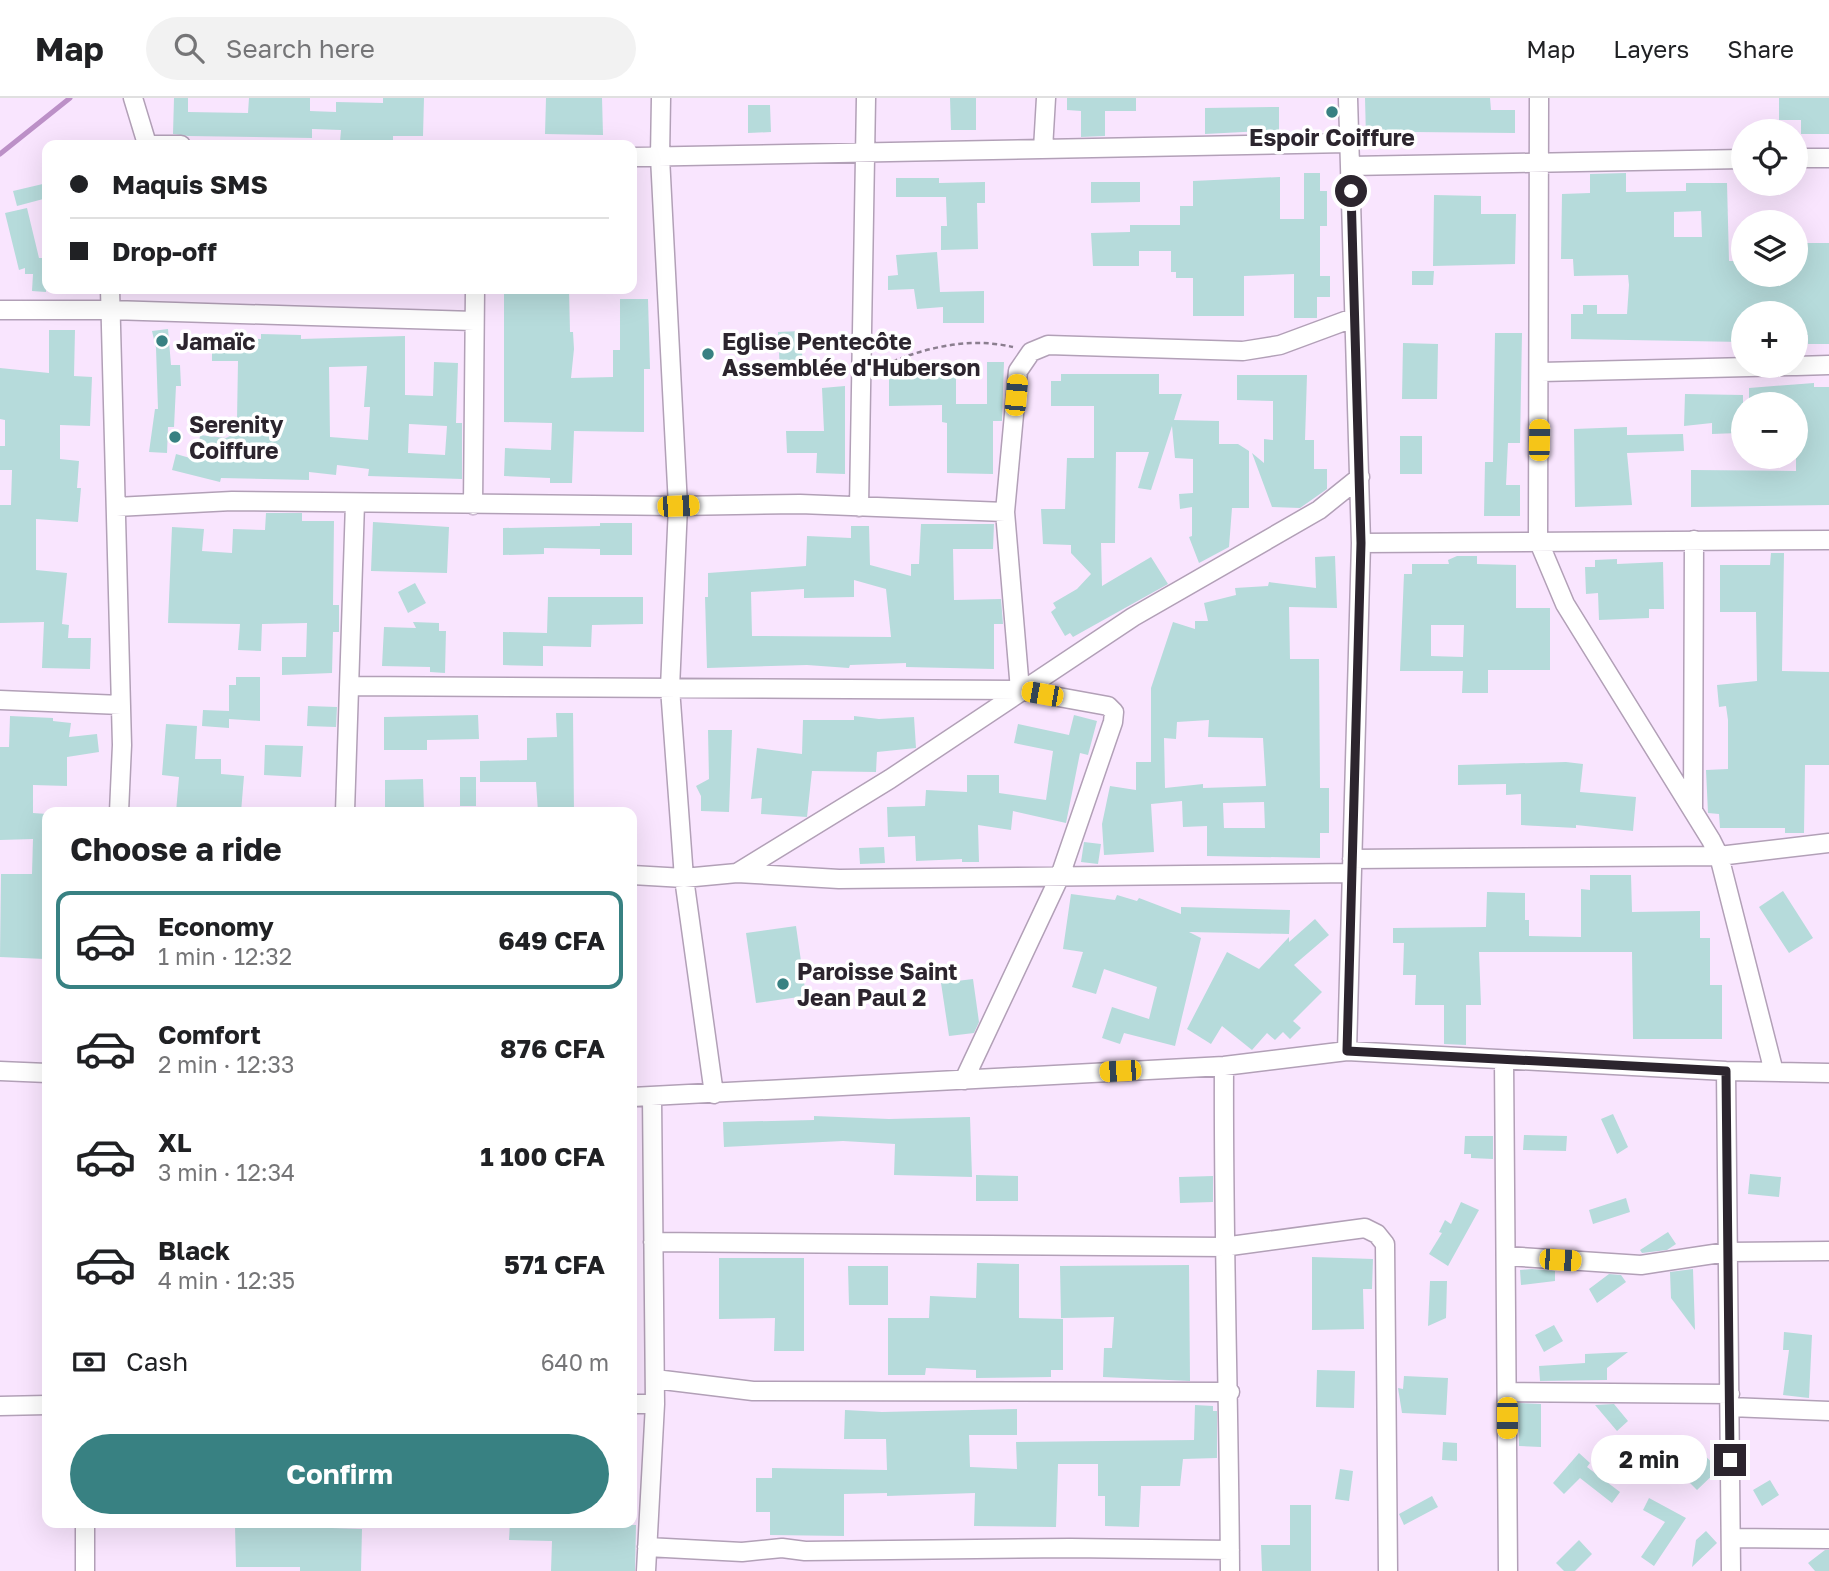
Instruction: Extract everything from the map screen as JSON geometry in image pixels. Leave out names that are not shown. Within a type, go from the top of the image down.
[{"type":"street","points":[[133,98],[144,140]]},
{"type":"street","points":[[661,98],[660,157],[678,506],[670,688],[684,878],[714,1094]]},
{"type":"street","points":[[859,508],[866,98]]},
{"type":"street","points":[[1043,149],[1046,98]]},
{"type":"street","points":[[1347,1051],[1361,543],[1348,98]]},
{"type":"street","points":[[1539,98],[1541,372],[1538,540],[1565,604],[1719,856],[1774,1072]]},
{"type":"street","points":[[637,156],[1348,143]]},
{"type":"street","points":[[1808,159],[1829,158]]},
{"type":"street","points":[[1350,166],[1731,159]]},
{"type":"street","points":[[110,294],[121,705],[119,807]]},
{"type":"street","points":[[473,505],[475,294]]},
{"type":"street","points":[[0,310],[111,310],[474,321]]},
{"type":"street","points":[[1020,690],[1005,512],[1018,371],[1031,352],[1048,345],[1243,351],[1290,342],[1353,318]]},
{"type":"street","points":[[1808,366],[1829,365]]},
{"type":"street","points":[[1541,372],[1731,367]]},
{"type":"street","points":[[737,873],[890,779],[1133,617],[1319,510],[1360,477]]},
{"type":"street","points":[[116,507],[232,501],[678,506],[774,503],[1005,512]]},
{"type":"street","points":[[345,807],[355,503]]},
{"type":"street","points":[[1693,810],[1694,540]]},
{"type":"street","points":[[1361,543],[1829,540]]},
{"type":"street","points":[[349,686],[1020,690],[1108,706],[1114,712],[1060,876],[964,1080]]},
{"type":"street","points":[[0,700],[121,705]]},
{"type":"street","points":[[637,875],[684,878],[737,873],[826,879],[1060,876],[1719,856],[1829,843]]},
{"type":"street","points":[[637,1097],[1224,1066],[1347,1051],[1726,1071],[1829,1073]]},
{"type":"street","points":[[1504,1060],[1508,1571]]},
{"type":"street","points":[[1224,1066],[1223,1247],[1230,1392],[1230,1571]]},
{"type":"street","points":[[0,1070],[42,1073]]},
{"type":"street","points":[[1726,1071],[1731,1571]]},
{"type":"street","points":[[646,1571],[655,1404],[652,1097]]},
{"type":"street","points":[[653,1242],[1223,1247],[1365,1228],[1377,1234],[1385,1244],[1388,1571]]},
{"type":"street","points":[[1506,1256],[1640,1265],[1727,1252],[1829,1251]]},
{"type":"street","points":[[655,1379],[753,1391],[1230,1392]]},
{"type":"street","points":[[1507,1392],[1730,1400],[1829,1411]]},
{"type":"street","points":[[637,1404],[655,1404]]},
{"type":"street","points":[[0,1406],[42,1405]]},
{"type":"street","points":[[85,1528],[85,1571]]},
{"type":"street","points":[[1731,1538],[1829,1539]]},
{"type":"street","points":[[647,1547],[742,1552],[782,1548],[804,1551],[1081,1548],[1230,1550]]},
{"type":"path","points":[[861,374],[899,358],[963,342],[982,342],[1031,352]]},
{"type":"building","points":[[174,98],[188,98],[188,112],[248,113],[249,98],[310,98],[310,111],[336,112],[336,102],[383,103],[383,98],[424,98],[423,136],[393,136],[393,140],[340,140],[341,130],[312,129],[312,138],[173,134]]},
{"type":"building","points":[[546,98],[602,98],[603,135],[545,134]]},
{"type":"building","points":[[950,98],[976,98],[976,130],[951,130]]},
{"type":"building","points":[[1067,98],[1136,98],[1136,111],[1105,111],[1105,136],[1081,137],[1081,111],[1067,110]]},
{"type":"building","points":[[1365,98],[1490,98],[1491,110],[1515,110],[1515,133],[1413,132],[1413,138],[1366,138]]},
{"type":"building","points":[[1779,98],[1829,98],[1829,134],[1808,134],[1808,119],[1779,119]]},
{"type":"building","points":[[748,105],[770,105],[771,132],[748,133]]},
{"type":"building","points":[[1279,107],[1279,130],[1205,134],[1205,108]]},
{"type":"building","points":[[1304,173],[1320,173],[1320,191],[1327,191],[1327,226],[1320,226],[1320,276],[1330,276],[1330,297],[1317,297],[1317,318],[1294,318],[1294,274],[1244,276],[1244,316],[1193,316],[1193,278],[1176,278],[1176,272],[1171,272],[1171,251],[1139,251],[1139,266],[1093,266],[1091,233],[1130,232],[1130,225],[1180,225],[1180,206],[1193,206],[1193,181],[1280,177],[1280,219],[1304,219]]},
{"type":"building","points":[[1626,173],[1626,192],[1686,191],[1686,183],[1727,183],[1731,287],[1808,287],[1808,243],[1829,243],[1829,344],[1808,344],[1808,301],[1731,301],[1731,342],[1571,339],[1571,314],[1583,314],[1583,305],[1597,305],[1597,314],[1627,314],[1628,275],[1574,276],[1573,259],[1561,259],[1562,194],[1590,193],[1590,174]],"holes":[[[1701,211],[1702,237],[1674,237],[1674,212]]]},
{"type":"building","points":[[896,178],[939,178],[939,183],[985,182],[985,203],[977,203],[978,249],[941,250],[941,226],[947,226],[946,197],[896,197]]},
{"type":"building","points":[[1091,182],[1140,182],[1140,202],[1091,203]]},
{"type":"building","points":[[42,184],[42,199],[17,206],[13,191]]},
{"type":"building","points":[[1434,195],[1481,196],[1481,214],[1516,214],[1515,264],[1433,266]]},
{"type":"building","points":[[27,208],[39,258],[42,258],[42,292],[32,291],[33,274],[25,274],[25,268],[19,270],[5,213]]},
{"type":"building","points":[[937,252],[940,292],[984,291],[984,323],[943,323],[943,307],[917,309],[914,289],[888,290],[888,276],[898,275],[896,255]]},
{"type":"building","points":[[1412,271],[1434,271],[1433,285],[1412,285]]},
{"type":"building","points":[[504,294],[569,294],[570,332],[573,332],[574,349],[571,378],[613,377],[613,350],[620,350],[620,299],[648,299],[650,369],[644,369],[644,432],[574,431],[572,483],[550,483],[550,478],[504,476],[505,448],[551,450],[552,423],[504,422]]},
{"type":"building","points":[[168,329],[171,365],[180,365],[181,386],[176,386],[174,427],[168,427],[167,453],[149,452],[155,409],[158,409],[156,348],[152,331]]},
{"type":"building","points":[[49,330],[75,330],[74,376],[92,377],[90,426],[60,425],[60,459],[79,461],[77,488],[81,488],[78,522],[36,519],[36,570],[67,573],[62,624],[69,625],[68,638],[91,638],[90,669],[42,668],[44,622],[0,623],[0,505],[11,505],[12,470],[0,470],[0,446],[5,446],[5,420],[0,419],[0,368],[49,373]]},
{"type":"building","points":[[801,331],[803,372],[780,373],[778,332]]},
{"type":"building","points":[[1495,333],[1522,333],[1520,443],[1508,443],[1506,485],[1520,485],[1520,516],[1484,516],[1485,462],[1493,462]]},
{"type":"building","points":[[261,334],[301,335],[301,339],[405,336],[405,395],[433,396],[434,362],[458,363],[456,423],[462,423],[462,479],[368,476],[369,469],[337,465],[336,475],[309,472],[309,480],[221,478],[220,482],[172,470],[176,454],[197,460],[200,435],[226,438],[230,436],[231,420],[237,420],[238,361],[212,361],[212,338],[261,339]],"holes":[[[367,366],[364,407],[370,407],[368,440],[330,437],[329,367]],[[409,424],[447,426],[445,455],[408,453]]]},
{"type":"building","points":[[1403,343],[1438,344],[1437,399],[1402,399]]},
{"type":"building","points":[[987,362],[1004,362],[1002,421],[993,421],[993,474],[947,473],[947,423],[942,422],[942,405],[889,406],[889,371],[956,371],[956,404],[987,404]]},
{"type":"building","points":[[1061,374],[1159,374],[1159,394],[1182,394],[1174,420],[1219,421],[1219,444],[1238,444],[1249,451],[1249,508],[1232,508],[1229,547],[1199,563],[1189,537],[1192,536],[1192,507],[1180,509],[1179,494],[1193,493],[1193,459],[1175,458],[1172,426],[1151,490],[1138,488],[1149,452],[1116,452],[1115,543],[1101,543],[1102,586],[1151,557],[1168,584],[1073,637],[1070,633],[1065,636],[1051,612],[1056,608],[1053,603],[1077,589],[1091,574],[1071,553],[1071,545],[1043,544],[1041,509],[1065,509],[1067,458],[1094,458],[1094,406],[1051,406],[1051,381],[1061,381]]},
{"type":"building","points":[[1237,375],[1307,375],[1305,440],[1314,440],[1314,469],[1327,469],[1327,489],[1300,508],[1272,507],[1252,453],[1264,463],[1264,439],[1273,440],[1273,401],[1237,400]]},
{"type":"building","points":[[1814,383],[1814,387],[1829,387],[1829,505],[1691,507],[1691,470],[1808,469],[1808,392],[1749,392],[1749,388]]},
{"type":"building","points":[[845,386],[845,474],[816,473],[817,453],[787,453],[786,431],[824,431],[822,388]]},
{"type":"building","points":[[1685,394],[1731,395],[1731,433],[1712,434],[1712,423],[1684,426]]},
{"type":"building","points":[[1627,427],[1627,435],[1683,434],[1684,451],[1627,453],[1632,505],[1575,507],[1574,429]]},
{"type":"building","points":[[1400,436],[1422,436],[1422,474],[1400,474]]},
{"type":"building","points":[[266,513],[302,513],[302,521],[334,521],[333,605],[339,605],[339,632],[333,632],[332,673],[282,675],[282,657],[306,657],[307,623],[262,624],[261,651],[238,650],[240,624],[168,623],[172,527],[204,529],[202,551],[232,553],[233,529],[265,530]]},
{"type":"building","points":[[373,522],[449,527],[447,573],[371,571]]},
{"type":"building","points":[[600,523],[632,523],[632,555],[600,555],[600,549],[544,548],[544,554],[503,555],[503,528],[600,526]]},
{"type":"building","points":[[921,524],[994,524],[993,549],[953,549],[954,600],[1001,599],[1003,624],[994,624],[994,669],[906,667],[906,663],[850,665],[849,668],[807,665],[707,668],[705,597],[708,597],[708,573],[806,566],[807,536],[851,538],[851,526],[869,526],[870,565],[911,576],[911,564],[919,564]],"holes":[[[854,580],[886,589],[891,637],[752,636],[751,592],[804,589],[804,598],[854,597]]]},
{"type":"building","points":[[1771,553],[1784,553],[1782,671],[1829,672],[1829,765],[1805,765],[1804,833],[1785,833],[1785,828],[1720,828],[1719,814],[1708,813],[1706,770],[1728,769],[1728,720],[1726,706],[1719,707],[1717,685],[1757,681],[1756,612],[1720,612],[1720,565],[1770,565]]},
{"type":"building","points":[[1335,556],[1337,608],[1289,607],[1290,659],[1319,659],[1320,788],[1329,788],[1329,833],[1320,833],[1320,858],[1207,856],[1207,826],[1183,827],[1182,801],[1151,804],[1154,852],[1104,855],[1102,824],[1110,786],[1136,790],[1136,762],[1151,762],[1151,688],[1173,622],[1195,629],[1195,621],[1208,621],[1204,603],[1236,595],[1235,588],[1268,586],[1269,582],[1316,588],[1315,557]],"holes":[[[1209,720],[1208,737],[1263,738],[1266,786],[1203,788],[1203,784],[1165,788],[1164,738],[1176,739],[1177,722]],[[1264,802],[1265,828],[1224,828],[1223,803]]]},
{"type":"building","points":[[1457,556],[1477,556],[1477,564],[1516,565],[1516,608],[1550,608],[1550,670],[1488,670],[1488,693],[1462,693],[1463,671],[1400,671],[1404,574],[1412,574],[1412,564],[1449,564],[1448,560]],"holes":[[[1431,625],[1464,625],[1463,657],[1431,656]]]},
{"type":"building","points":[[1617,559],[1617,564],[1663,562],[1664,609],[1649,609],[1649,618],[1599,620],[1598,593],[1586,594],[1585,567],[1595,567],[1595,560]]},
{"type":"building","points":[[415,583],[426,603],[408,613],[398,592]]},
{"type":"building","points":[[548,597],[643,597],[643,624],[592,625],[591,647],[543,646],[543,666],[503,665],[503,632],[547,633]]},
{"type":"building","points":[[413,622],[439,623],[439,631],[446,631],[445,673],[430,672],[430,667],[382,666],[384,627],[416,628]]},
{"type":"building","points":[[236,677],[260,677],[260,721],[229,719],[229,728],[202,726],[203,710],[229,711],[229,685],[236,685]]},
{"type":"building","points":[[308,706],[337,707],[336,727],[307,726]]},
{"type":"building","points":[[556,713],[573,713],[574,807],[538,807],[536,782],[480,782],[480,761],[527,760],[527,738],[557,737]]},
{"type":"building","points":[[478,715],[479,739],[427,740],[427,750],[384,750],[384,717]]},
{"type":"building","points":[[1074,715],[1097,721],[1088,755],[1080,753],[1066,823],[1013,811],[1011,830],[978,825],[979,862],[962,862],[962,859],[916,861],[915,836],[888,837],[887,807],[925,806],[926,790],[967,792],[967,775],[999,775],[999,793],[1046,800],[1053,751],[1014,743],[1018,724],[1069,735]]},
{"type":"building","points":[[10,716],[53,718],[53,721],[71,723],[69,737],[97,734],[99,752],[67,757],[67,786],[33,785],[33,813],[42,814],[42,959],[0,957],[1,874],[32,874],[33,839],[0,840],[0,747],[9,747]]},
{"type":"building","points":[[854,716],[879,719],[914,717],[916,748],[877,752],[876,772],[812,771],[807,817],[761,814],[762,798],[751,799],[757,748],[802,754],[803,720],[854,720]]},
{"type":"building","points":[[166,724],[197,726],[195,759],[221,759],[221,774],[244,776],[241,807],[176,807],[179,777],[162,775]]},
{"type":"building","points":[[708,730],[732,730],[729,812],[701,811],[701,796],[696,786],[709,779]]},
{"type":"building","points":[[265,745],[303,746],[301,777],[264,775]]},
{"type":"building","points":[[1566,762],[1583,764],[1580,792],[1636,797],[1633,831],[1576,825],[1576,828],[1521,825],[1521,794],[1506,795],[1506,784],[1458,785],[1458,765]]},
{"type":"building","points":[[460,777],[476,777],[476,806],[460,806]]},
{"type":"building","points":[[423,779],[424,807],[385,807],[385,780]]},
{"type":"building","points":[[1084,842],[1101,844],[1098,864],[1081,862]]},
{"type":"building","points":[[884,847],[885,863],[860,864],[859,848]]},
{"type":"building","points":[[1590,875],[1631,875],[1632,912],[1700,911],[1700,938],[1710,938],[1710,985],[1722,985],[1722,1039],[1633,1039],[1632,952],[1479,952],[1481,1005],[1466,1005],[1466,1045],[1444,1044],[1444,1005],[1415,1005],[1416,975],[1403,975],[1404,943],[1393,943],[1393,928],[1486,927],[1487,892],[1525,893],[1525,920],[1529,920],[1529,936],[1581,937],[1581,889],[1590,890]]},
{"type":"building","points":[[1783,891],[1813,938],[1789,953],[1759,907]]},
{"type":"building","points":[[1071,894],[1115,900],[1117,895],[1137,901],[1139,898],[1181,914],[1181,907],[1290,910],[1289,934],[1189,932],[1201,938],[1175,1046],[1124,1033],[1120,1044],[1102,1038],[1112,1007],[1149,1019],[1157,987],[1104,969],[1096,994],[1072,987],[1083,952],[1063,949]]},
{"type":"building","points":[[1315,919],[1329,935],[1294,965],[1322,992],[1293,1021],[1301,1028],[1290,1039],[1283,1032],[1275,1040],[1267,1033],[1252,1050],[1222,1026],[1211,1044],[1187,1029],[1227,952],[1259,969],[1289,937],[1289,942]]},
{"type":"building","points":[[796,926],[806,996],[756,1003],[746,933]]},
{"type":"building","points":[[973,979],[979,1022],[974,1033],[949,1036],[941,983]]},
{"type":"building","points":[[1613,1114],[1628,1147],[1617,1154],[1601,1119]]},
{"type":"building","points":[[814,1116],[889,1119],[970,1117],[972,1177],[894,1175],[895,1144],[843,1141],[724,1147],[723,1122],[814,1120]]},
{"type":"building","points":[[1524,1135],[1567,1136],[1566,1151],[1523,1150]]},
{"type":"building","points":[[1465,1136],[1493,1136],[1493,1159],[1471,1158],[1471,1154],[1464,1154]]},
{"type":"building","points":[[1750,1174],[1781,1177],[1779,1197],[1748,1194]]},
{"type":"building","points":[[976,1175],[1018,1176],[1018,1201],[976,1201]]},
{"type":"building","points":[[1213,1176],[1213,1202],[1180,1203],[1179,1177]]},
{"type":"building","points":[[1626,1198],[1630,1212],[1593,1224],[1589,1210]]},
{"type":"building","points":[[1461,1202],[1479,1210],[1448,1266],[1429,1254],[1442,1233],[1439,1232],[1445,1220],[1451,1224]]},
{"type":"building","points":[[1668,1232],[1676,1244],[1667,1250],[1642,1253],[1640,1250]]},
{"type":"building","points":[[1312,1257],[1373,1259],[1372,1289],[1363,1289],[1364,1329],[1312,1330]]},
{"type":"building","points":[[719,1258],[804,1258],[804,1351],[774,1351],[775,1318],[719,1319]]},
{"type":"building","points":[[977,1263],[1019,1264],[1019,1318],[1063,1319],[1063,1370],[1051,1370],[1051,1377],[976,1378],[976,1370],[926,1368],[925,1375],[888,1375],[888,1318],[929,1318],[930,1296],[976,1298]]},
{"type":"building","points":[[1189,1265],[1190,1381],[1103,1377],[1104,1348],[1112,1348],[1114,1317],[1061,1318],[1060,1266]]},
{"type":"building","points":[[848,1266],[888,1266],[888,1305],[849,1305]]},
{"type":"building","points":[[1693,1269],[1695,1330],[1671,1298],[1670,1272]]},
{"type":"building","points":[[1520,1270],[1555,1271],[1555,1281],[1521,1285]]},
{"type":"building","points":[[1609,1274],[1621,1275],[1626,1282],[1597,1303],[1589,1289]]},
{"type":"building","points":[[1430,1281],[1447,1281],[1446,1318],[1428,1326]]},
{"type":"building","points":[[1554,1325],[1563,1341],[1544,1352],[1535,1335]]},
{"type":"building","points":[[1784,1332],[1812,1335],[1809,1398],[1783,1395],[1789,1350],[1783,1350]]},
{"type":"building","points":[[1628,1352],[1607,1368],[1607,1380],[1540,1381],[1539,1366],[1585,1363],[1585,1354]]},
{"type":"building","points":[[1317,1370],[1355,1371],[1354,1408],[1316,1407]]},
{"type":"building","points":[[1404,1376],[1448,1378],[1446,1415],[1402,1413],[1398,1388],[1403,1389]]},
{"type":"building","points":[[1518,1403],[1541,1404],[1541,1447],[1519,1446]]},
{"type":"building","points":[[1614,1404],[1628,1421],[1617,1431],[1595,1405]]},
{"type":"building","points":[[1195,1405],[1213,1406],[1213,1411],[1217,1411],[1217,1458],[1183,1459],[1180,1486],[1141,1486],[1139,1527],[1105,1526],[1105,1496],[1098,1496],[1098,1464],[1058,1464],[1056,1527],[974,1526],[975,1493],[887,1496],[887,1493],[844,1494],[844,1536],[770,1535],[770,1512],[756,1512],[756,1478],[772,1478],[772,1468],[887,1470],[886,1439],[844,1439],[845,1410],[882,1412],[1017,1409],[1017,1435],[969,1435],[970,1467],[1017,1469],[1016,1442],[1194,1440]]},
{"type":"building","points":[[1443,1442],[1457,1443],[1457,1461],[1442,1460]]},
{"type":"building","points":[[1579,1453],[1590,1463],[1587,1467],[1620,1492],[1612,1503],[1580,1478],[1564,1494],[1553,1483]]},
{"type":"building","points":[[1703,1454],[1719,1469],[1697,1490],[1674,1467],[1683,1458],[1692,1467]]},
{"type":"building","points":[[1340,1469],[1353,1471],[1349,1501],[1335,1499]]},
{"type":"building","points":[[1770,1480],[1779,1495],[1762,1506],[1753,1490]]},
{"type":"building","points":[[1432,1496],[1438,1507],[1404,1525],[1399,1514]]},
{"type":"building","points":[[1649,1498],[1686,1518],[1654,1566],[1641,1557],[1665,1522],[1643,1510]]},
{"type":"building","points":[[1290,1505],[1311,1505],[1311,1571],[1262,1571],[1261,1545],[1290,1545]]},
{"type":"building","points":[[235,1528],[362,1529],[361,1571],[236,1567]]},
{"type":"building","points":[[510,1528],[636,1528],[635,1571],[551,1571],[552,1541],[509,1540]]},
{"type":"building","points":[[1706,1531],[1717,1543],[1692,1567],[1696,1540]]},
{"type":"building","points":[[1579,1540],[1592,1554],[1575,1571],[1564,1571],[1556,1563]]},
{"type":"building","points":[[1825,1550],[1829,1550],[1829,1571],[1815,1571],[1808,1563]]},
{"type":"waterway","points":[[0,154],[70,98]]},
{"type":"place","name":"Espoir Coiffure","points":[[1332,112]]},
{"type":"place","name":"Jamaïc","points":[[162,341]]},
{"type":"place","name":"Eglise Pentecôte Assemblée d'Huberson","points":[[708,354]]},
{"type":"place","name":"Serenity Coiffure","points":[[175,437]]},
{"type":"place","name":"Paroisse Saint Jean Paul 2","points":[[783,984]]},
{"type":"route","points":[[1351,191],[1361,543],[1347,1051],[1726,1071],[1730,1460]]}]
